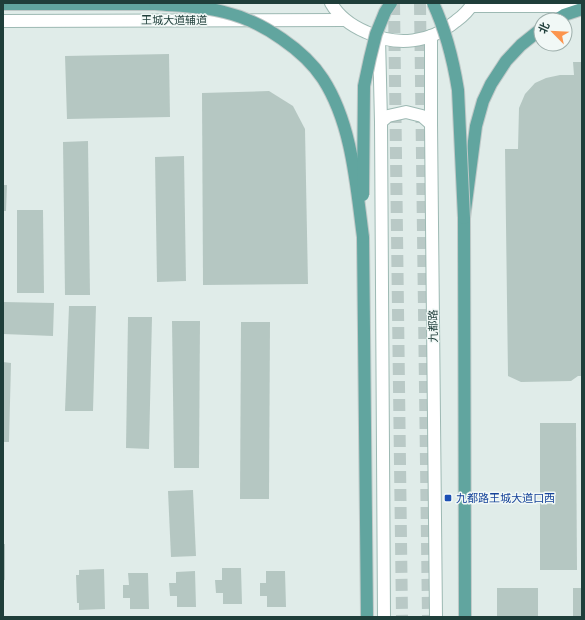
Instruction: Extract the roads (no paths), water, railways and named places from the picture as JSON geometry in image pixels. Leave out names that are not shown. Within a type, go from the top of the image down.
[{"type":"main road","points":[[3,4],[175,3]]},
{"type":"main road","points":[[331,3],[345,20],[358,28],[379,38],[404,41],[431,36],[449,28],[472,4],[582,6]]},
{"type":"main road","points":[[367,617],[363,237],[364,86],[376,34],[391,3]]},
{"type":"main road","points":[[433,3],[446,35],[455,70],[458,90],[464,218],[465,617]]},
{"type":"main road","points":[[155,4],[213,10],[236,15],[274,33],[289,43],[305,57],[323,79],[342,116],[353,168],[363,237]]},
{"type":"main road","name":"王城大道辅道","points":[[3,21],[345,20]]},
{"type":"main road","points":[[464,218],[476,126],[483,101],[491,84],[506,61],[521,45],[533,35]]},
{"type":"main road","name":"九都路","points":[[431,36],[436,617]]},
{"type":"main road","points":[[379,38],[381,122],[384,617]]},
{"type":"main road","points":[[381,122],[388,116],[406,112],[422,116],[431,124]]},
{"type":"tunnel","points":[[394,3],[402,617]]},
{"type":"tunnel","points":[[420,3],[428,617]]},
{"type":"place","name":"九都路王城大道口西","points":[[448,498]]}]
